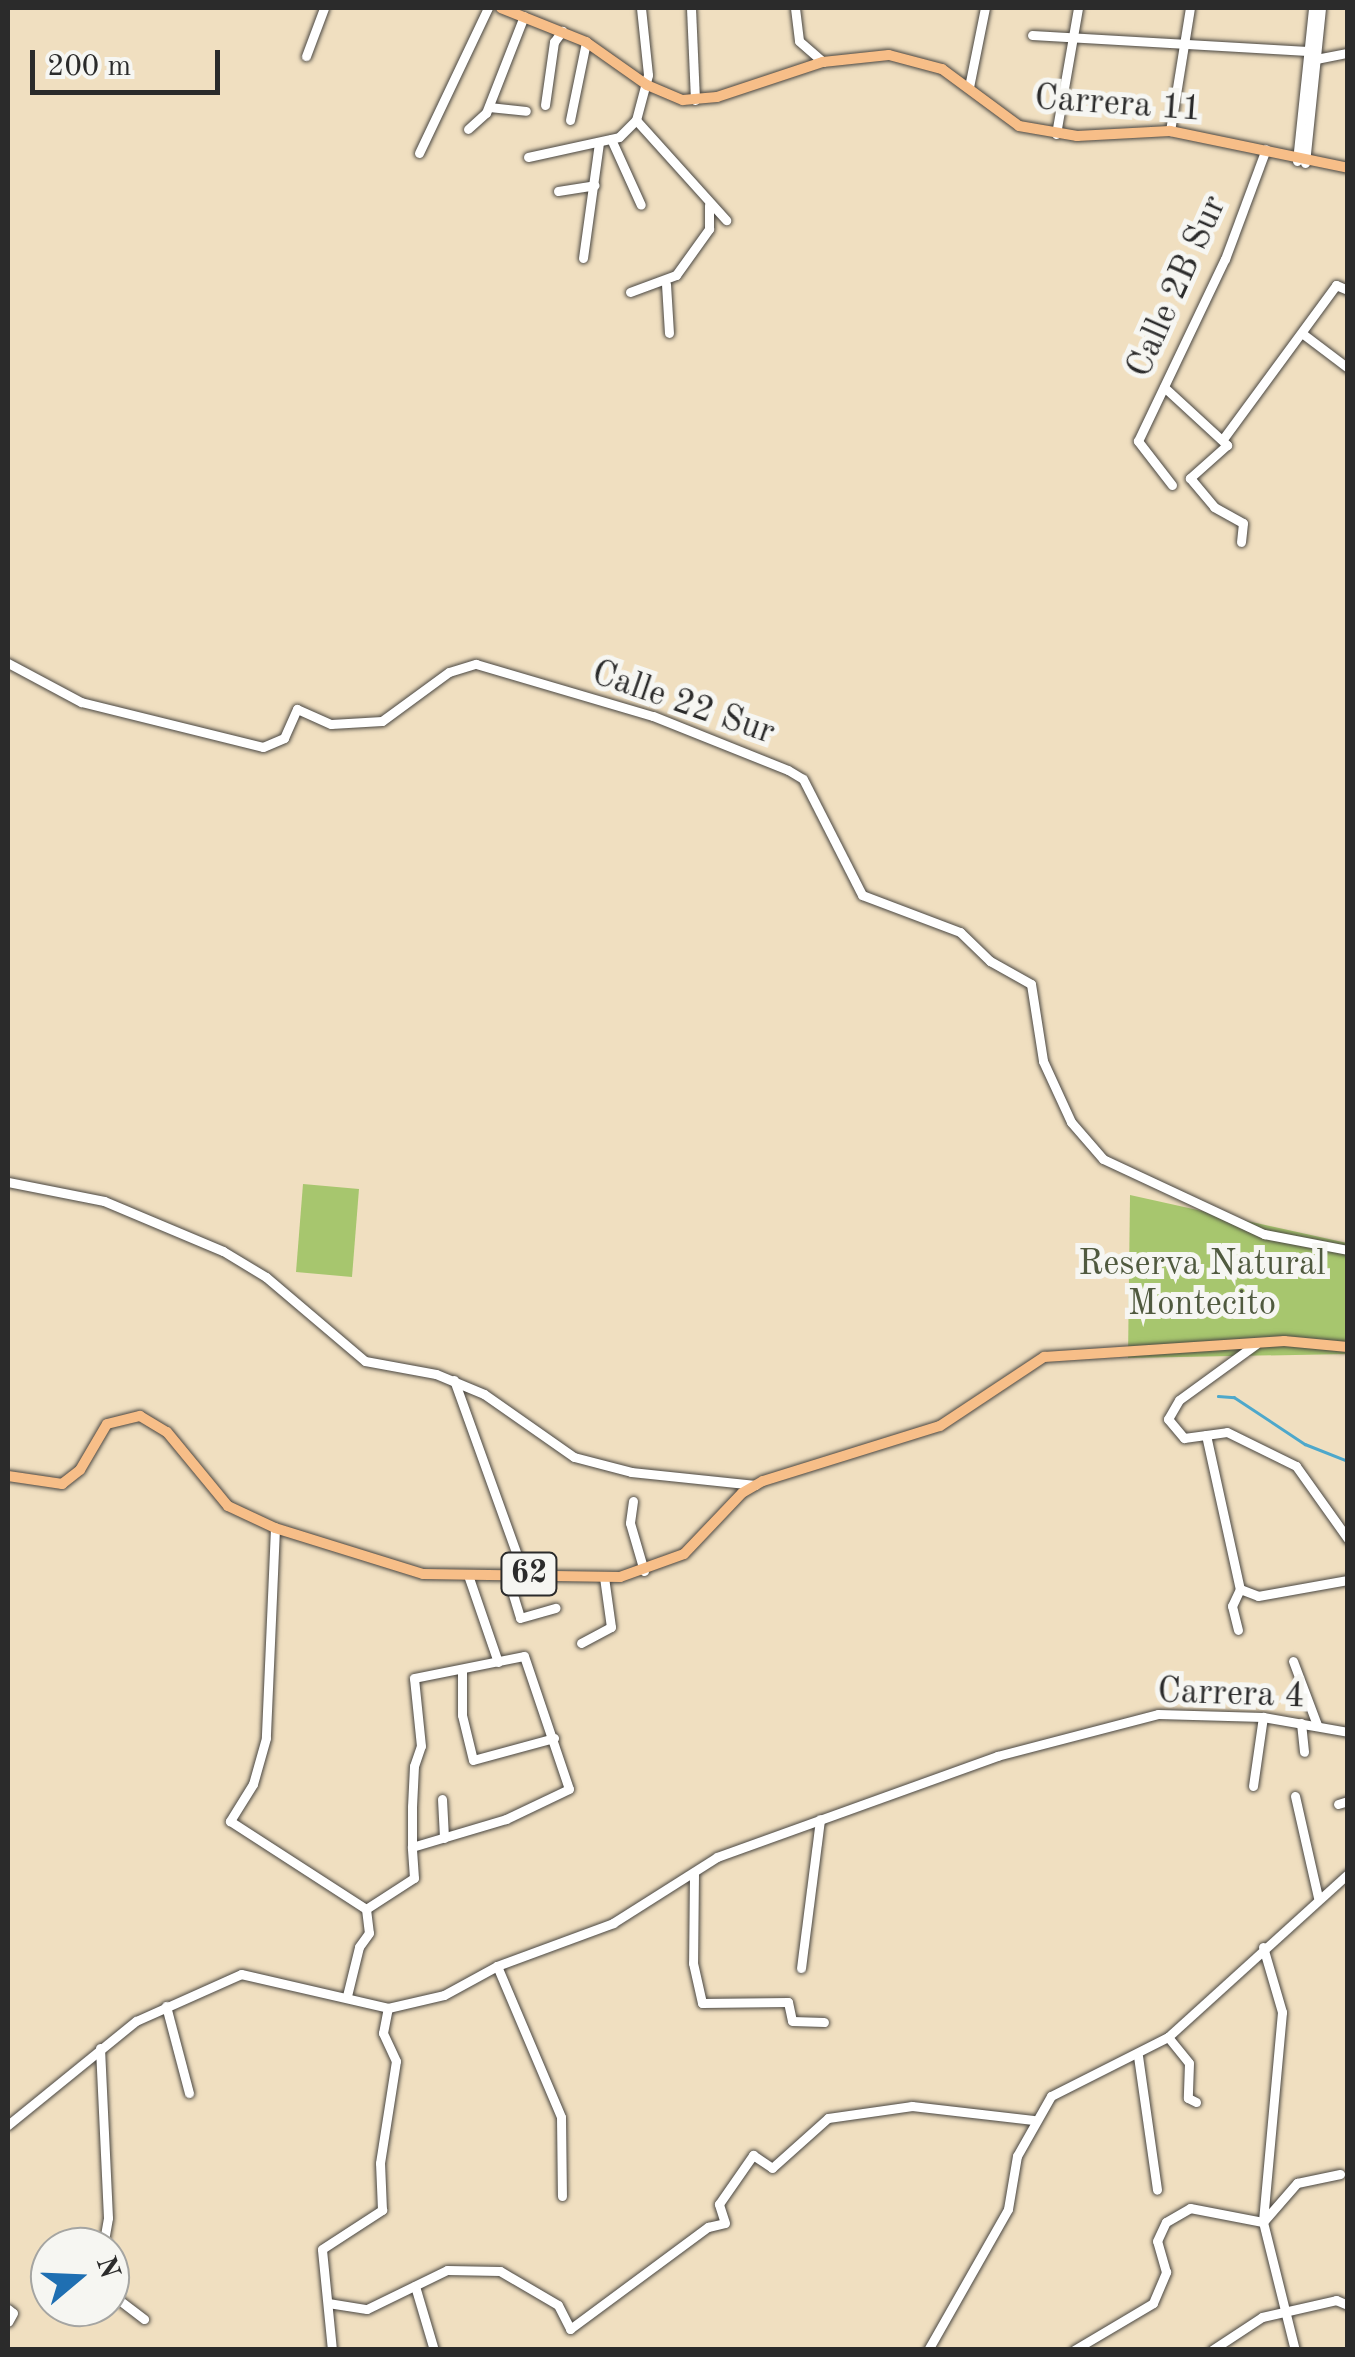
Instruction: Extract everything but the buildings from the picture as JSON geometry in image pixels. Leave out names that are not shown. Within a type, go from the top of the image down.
[{"type":"main road","points":[[501,8],[586,42],[646,85],[694,100]]},
{"type":"main road","name":"Carrera 11","points":[[694,100],[823,62],[869,54],[908,57],[969,87],[1019,126],[1056,134],[1170,131],[1348,171]]},
{"type":"main road","name":"62","points":[[8,1476],[62,1484],[80,1470],[107,1424],[140,1416],[167,1432],[228,1506],[275,1528],[423,1574],[604,1577],[645,1572],[684,1554],[756,1485],[809,1462],[940,1426],[1044,1357],[1256,1344],[1348,1347]]},
{"type":"street","points":[[306,56],[324,8]]},
{"type":"street","points":[[419,153],[488,8]]},
{"type":"street","points":[[528,156],[612,139],[636,120],[646,85],[641,8]]},
{"type":"street","points":[[691,8],[694,100]]},
{"type":"street","points":[[795,8],[800,41],[823,62]]},
{"type":"street","points":[[969,87],[985,8]]},
{"type":"street","points":[[1056,134],[1078,8]]},
{"type":"street","points":[[1170,131],[1190,8]]},
{"type":"street","points":[[1301,160],[1313,8]]},
{"type":"street","points":[[1312,55],[1321,8]]},
{"type":"street","points":[[468,129],[489,107],[524,16]]},
{"type":"street","points":[[545,105],[554,42],[562,31]]},
{"type":"street","points":[[1032,34],[1183,41],[1312,55],[1348,53]]},
{"type":"street","points":[[570,120],[586,42]]},
{"type":"street","points":[[489,107],[526,111]]},
{"type":"street","points":[[636,120],[726,220]]},
{"type":"street","points":[[612,139],[640,204]]},
{"type":"street","points":[[582,258],[599,142]]},
{"type":"street","name":"Calle 2B Sur","points":[[1172,485],[1138,441],[1266,151]]},
{"type":"street","points":[[558,191],[594,185]]},
{"type":"street","points":[[630,292],[666,284],[709,229],[710,206]]},
{"type":"street","points":[[666,284],[669,333]]},
{"type":"street","points":[[1241,542],[1243,523],[1214,507],[1190,478],[1224,452],[1225,436],[1336,284],[1348,290]]},
{"type":"street","points":[[1303,334],[1346,363]]},
{"type":"street","points":[[1164,386],[1225,436]]},
{"type":"street","name":"Calle 22 Sur","points":[[8,663],[81,702],[263,748],[284,738],[298,708],[331,724],[382,721],[450,672],[476,664],[653,716],[788,770],[802,779],[862,895],[960,932],[990,961],[1032,984],[1043,1061],[1070,1122],[1103,1159],[1264,1234],[1348,1250]]},
{"type":"street","points":[[8,1182],[104,1201],[223,1252],[266,1277],[366,1361],[454,1380],[484,1394],[574,1457],[632,1472],[756,1485]]},
{"type":"street","points":[[1256,1344],[1170,1410],[1168,1419],[1184,1438],[1227,1432],[1296,1466],[1348,1538]]},
{"type":"street","points":[[454,1380],[524,1574],[511,1588],[520,1618],[556,1608]]},
{"type":"street","points":[[1206,1435],[1240,1589],[1232,1606],[1238,1630]]},
{"type":"street","points":[[633,1501],[630,1523],[645,1572]]},
{"type":"street","points":[[275,1528],[268,1726],[253,1784],[231,1825],[366,1909],[370,1934],[359,1947],[352,1998]]},
{"type":"street","points":[[468,1575],[498,1662]]},
{"type":"street","points":[[581,1643],[612,1627],[604,1577]]},
{"type":"street","points":[[1240,1589],[1258,1596],[1348,1580]]},
{"type":"street","points":[[366,1909],[414,1878],[412,1847],[414,1766],[422,1746],[414,1678],[524,1656],[570,1789],[528,1803],[506,1819],[412,1847]]},
{"type":"street","points":[[1292,1661],[1317,1725]]},
{"type":"street","points":[[462,1670],[473,1760],[554,1738]]},
{"type":"street","name":"Carrera 4","points":[[388,2008],[444,1995],[498,1966],[614,1923],[717,1857],[997,1756],[1158,1714],[1264,1717],[1348,1732]]},
{"type":"street","points":[[1253,1786],[1264,1717]]},
{"type":"street","points":[[1301,1723],[1304,1752]]},
{"type":"street","points":[[1295,1796],[1318,1897]]},
{"type":"street","points":[[442,1800],[444,1838]]},
{"type":"street","points":[[801,1968],[820,1819]]},
{"type":"street","points":[[694,1874],[693,1963],[702,2002],[788,2002],[792,2021],[824,2022]]},
{"type":"street","points":[[928,2350],[1008,2210],[1009,2183],[1033,2120],[1071,2083],[1138,2056],[1168,2037],[1318,1897],[1348,1874]]},
{"type":"street","points":[[1264,1947],[1282,2012],[1263,2222],[1295,2350]]},
{"type":"street","points":[[498,1966],[561,2117],[562,2196]]},
{"type":"street","points":[[8,2124],[100,2048],[166,2006],[241,1974],[388,2008],[382,2033],[396,2061],[380,2163],[382,2210],[322,2249],[332,2350]]},
{"type":"street","points":[[166,2006],[189,2093]]},
{"type":"street","points":[[1168,2037],[1188,2063],[1188,2098],[1196,2102]]},
{"type":"street","points":[[100,2048],[106,2227]]},
{"type":"street","points":[[1138,2056],[1157,2190]]},
{"type":"street","points":[[328,2303],[367,2309],[447,2270],[500,2271],[558,2305],[570,2329],[708,2227],[725,2223],[719,2204],[753,2155],[772,2168],[828,2118],[912,2106],[1033,2120]]},
{"type":"street","points":[[1263,2222],[1298,2183],[1340,2174]]},
{"type":"street","points":[[1074,2350],[1153,2302],[1166,2272],[1157,2241],[1166,2222],[1190,2208],[1263,2222]]},
{"type":"street","points":[[415,2286],[434,2350]]},
{"type":"street","points":[[1212,2350],[1286,2309],[1336,2300],[1348,2305]]},
{"type":"street","points":[[130,2308],[144,2319]]},
{"type":"street","points":[[8,2310],[13,2313],[8,2322]]},
{"type":"green space","points":[[303,1184],[359,1189],[352,1277],[296,1272]]},
{"type":"green space","name":"Reserva Natural Montecito","points":[[1130,1195],[1347,1243],[1347,1354],[1128,1358]]},
{"type":"waterway","points":[[1218,1396],[1234,1397],[1305,1444],[1348,1461]]}]
